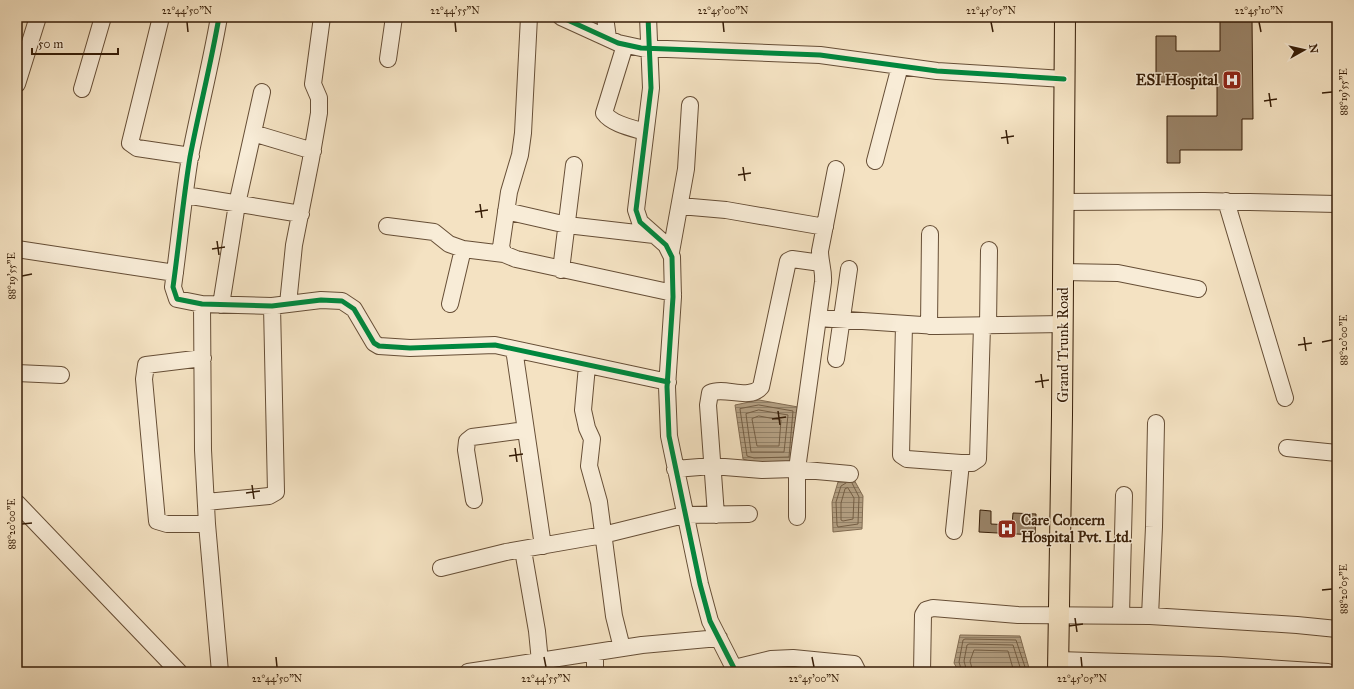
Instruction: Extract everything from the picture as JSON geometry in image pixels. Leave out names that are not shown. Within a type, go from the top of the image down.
[{"type":"main road","name":"Grand Trunk Road","points":[[1058,666],[1063,324],[1065,17]]},
{"type":"street","points":[[17,84],[20,63],[38,17]]},
{"type":"street","points":[[82,89],[103,17]]},
{"type":"street","points":[[161,17],[130,143],[137,148],[191,156]]},
{"type":"street","points":[[219,17],[208,80],[191,156],[185,195],[173,287],[178,299],[202,304],[272,306],[321,300],[342,301],[354,309],[374,343],[379,346],[410,348],[491,345],[668,382]]},
{"type":"street","points":[[288,304],[291,268],[313,151],[319,104],[313,84],[322,17]]},
{"type":"street","points":[[388,59],[394,17]]},
{"type":"street","points":[[504,254],[501,247],[506,211],[520,155],[523,133],[529,17]]},
{"type":"street","points":[[561,17],[624,45],[650,49],[820,55],[944,71],[1064,79]]},
{"type":"street","points":[[605,17],[608,38]]},
{"type":"street","points":[[648,17],[651,88],[636,210],[640,222],[663,242],[671,252]]},
{"type":"street","points":[[624,45],[604,113],[613,121],[645,132]]},
{"type":"street","points":[[875,161],[900,66]]},
{"type":"street","points":[[221,305],[237,204],[262,92]]},
{"type":"street","points":[[690,105],[686,169],[671,252],[672,293],[668,382],[670,436],[684,515],[710,621],[735,670],[772,659],[793,658],[854,664],[858,672]]},
{"type":"street","points":[[253,133],[313,151]]},
{"type":"street","points":[[562,270],[574,165]]},
{"type":"street","points":[[797,517],[797,469],[824,271],[821,263],[820,251],[836,170]]},
{"type":"street","points":[[185,195],[301,214]]},
{"type":"street","points":[[1064,202],[1337,204]]},
{"type":"street","points":[[1226,202],[1285,398]]},
{"type":"street","points":[[680,206],[726,210],[825,227]]},
{"type":"street","points":[[506,211],[567,225],[654,235]]},
{"type":"street","points":[[387,226],[434,232],[449,244],[463,249],[504,254],[516,259],[562,270],[672,293]]},
{"type":"street","points":[[929,326],[930,234]]},
{"type":"street","points":[[17,249],[175,273]]},
{"type":"street","points":[[450,304],[463,249]]},
{"type":"street","points":[[904,324],[901,455],[907,459],[961,463],[972,463],[978,460],[989,250]]},
{"type":"street","points":[[716,515],[708,405],[710,393],[719,391],[751,393],[761,387],[788,261],[792,259],[821,263]]},
{"type":"street","points":[[836,359],[849,269]]},
{"type":"street","points":[[1063,272],[1118,273],[1198,289]]},
{"type":"street","points":[[202,304],[203,450],[207,524],[220,672]]},
{"type":"street","points":[[206,502],[269,496],[276,492],[272,306]]},
{"type":"street","points":[[818,318],[929,326],[1063,324]]},
{"type":"street","points":[[514,349],[543,546]]},
{"type":"street","points":[[203,358],[149,365],[145,367],[144,371],[157,521],[167,524],[207,524]]},
{"type":"street","points":[[587,366],[584,410],[587,428],[592,439],[589,466],[599,502],[614,616],[622,648]]},
{"type":"street","points":[[17,373],[61,375]]},
{"type":"street","points":[[1150,616],[1154,527],[1156,423]]},
{"type":"street","points":[[474,500],[466,450],[467,441],[472,437],[525,430]]},
{"type":"street","points":[[1287,448],[1337,453]]},
{"type":"street","points":[[954,531],[961,463]]},
{"type":"street","points":[[676,469],[712,466],[762,470],[797,469],[850,474]]},
{"type":"street","points":[[1121,615],[1124,495]]},
{"type":"street","points":[[17,503],[179,672]]},
{"type":"street","points":[[441,568],[523,550],[603,535],[684,515],[749,514]]},
{"type":"street","points":[[523,550],[541,667]]},
{"type":"street","points":[[922,672],[923,615],[930,609],[1018,615],[1150,616],[1297,624],[1337,629]]},
{"type":"street","points":[[468,672],[541,667],[595,653],[622,648],[719,638]]},
{"type":"street","points":[[595,653],[595,672]]},
{"type":"street","points":[[1058,666],[1328,672]]},
{"type":"water","points":[[759,400],[798,407],[793,461],[753,462],[743,459],[735,405]]},
{"type":"water","points":[[852,476],[863,496],[862,529],[833,532],[832,502],[838,482]]},
{"type":"water","points":[[960,635],[1020,636],[1029,668],[1028,672],[959,672],[954,663]]},
{"type":"building","points":[[1220,17],[1252,18],[1253,119],[1242,119],[1242,150],[1180,150],[1180,163],[1167,163],[1167,116],[1217,116],[1217,82],[1156,82],[1156,36],[1176,36],[1176,51],[1220,51]]},
{"type":"building","points":[[980,510],[991,511],[991,524],[1012,525],[1013,513],[1036,514],[1035,535],[979,532]]},
{"type":"cycle path","points":[[219,17],[190,157],[173,287],[177,299],[202,304],[272,306],[321,300],[342,301],[354,309],[374,343],[379,346],[410,348],[495,345],[668,382]]},
{"type":"cycle path","points":[[561,17],[618,43],[641,48],[820,55],[937,71],[1064,79]]},
{"type":"cycle path","points":[[648,17],[651,88],[636,210],[640,222],[666,245],[672,257],[673,297],[667,387],[669,436],[700,584],[710,621],[736,672]]},
{"type":"place","name":"ESI Hospital","points":[[1232,80]]},
{"type":"place","name":"Care Concern Hospital Pvt. Ltd.","points":[[1007,529]]}]
